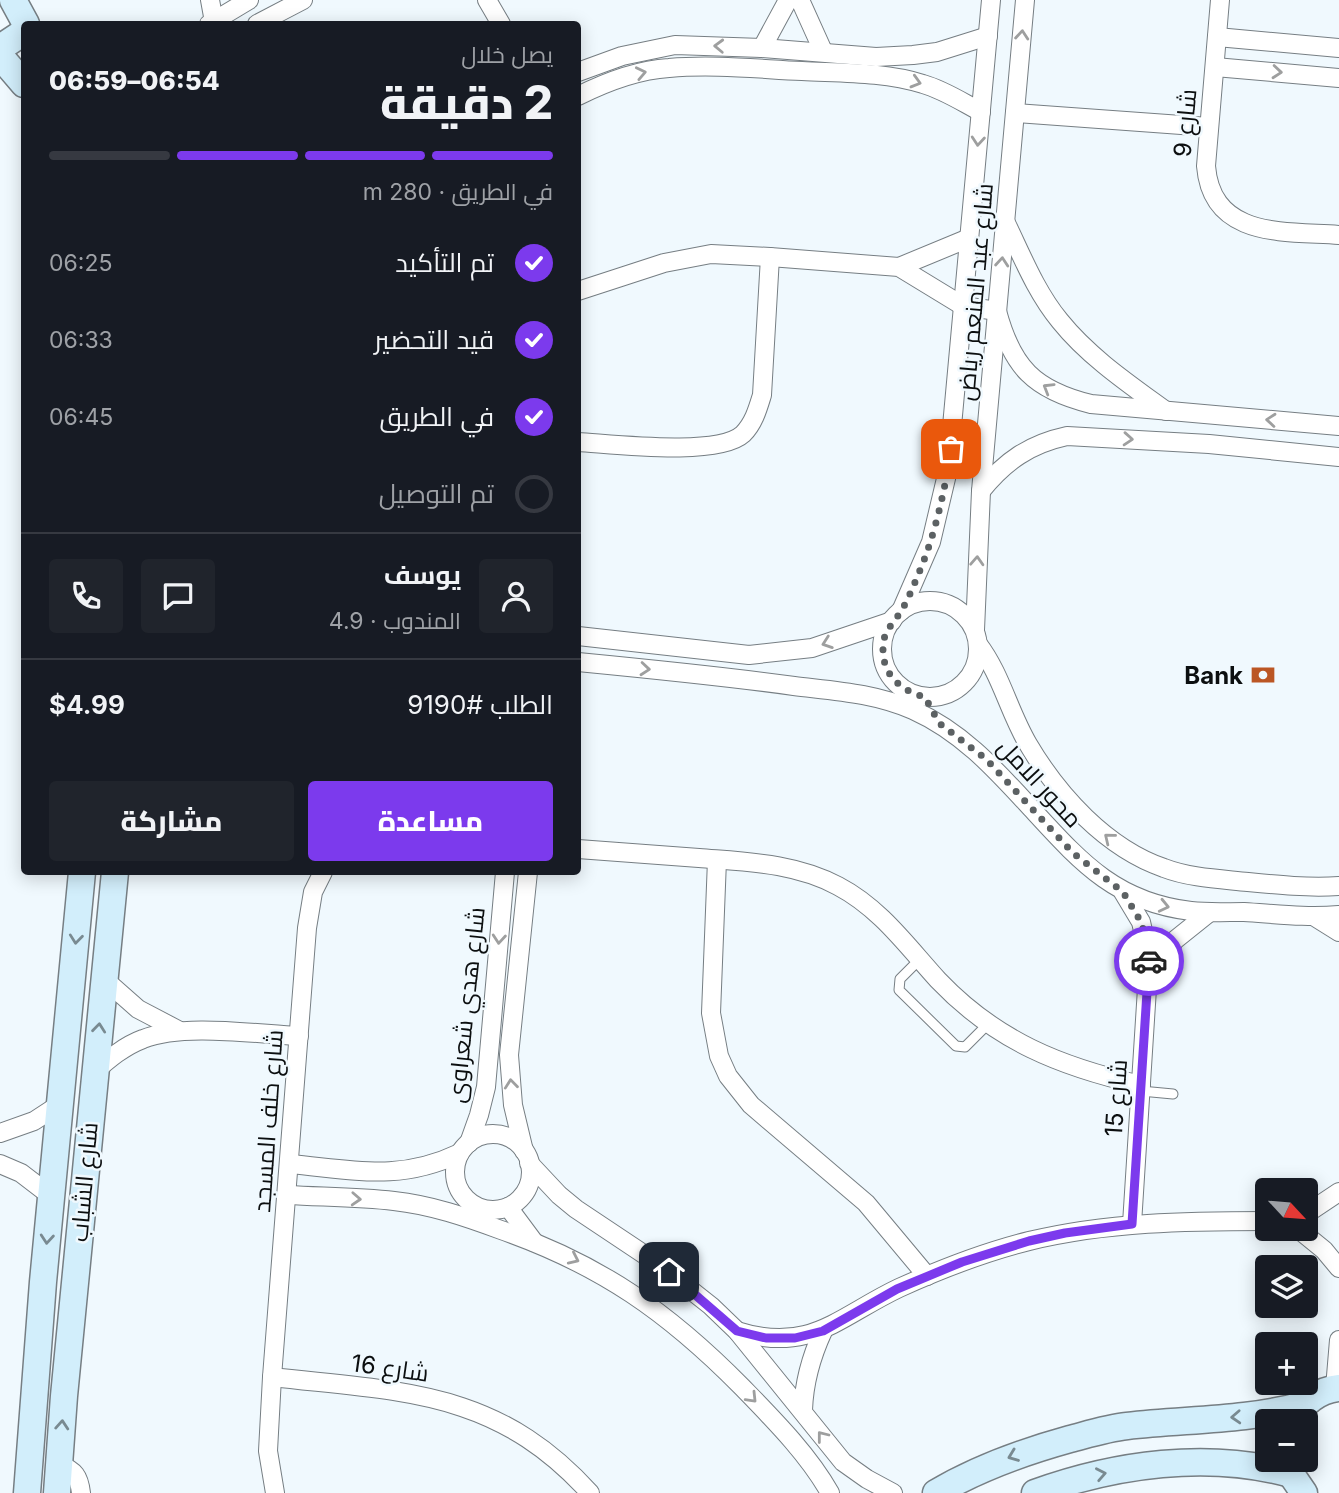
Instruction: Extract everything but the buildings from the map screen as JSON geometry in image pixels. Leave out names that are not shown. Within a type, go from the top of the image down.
[{"type":"street","points":[[13,0],[24,21]]},
{"type":"street","points":[[210,0],[211,21]]},
{"type":"street","points":[[214,21],[249,0]]},
{"type":"street","points":[[268,21],[303,0]]},
{"type":"street","points":[[487,0],[499,21]]},
{"type":"street","points":[[762,47],[788,0]]},
{"type":"street","points":[[800,0],[823,51]]},
{"type":"street","name":"شارع عبد المنعم رياض","points":[[896,616],[931,542],[951,449],[991,0]]},
{"type":"street","name":"شارع عبد المنعم رياض","points":[[976,637],[981,491],[1025,0]]},
{"type":"street","name":"شارع 9","points":[[1220,0],[1207,180],[1220,205],[1230,215],[1256,228],[1339,235]]},
{"type":"street","points":[[0,48],[21,34]]},
{"type":"street","points":[[581,70],[643,50],[675,45],[762,47],[876,57],[937,52],[988,36]]},
{"type":"street","points":[[1217,37],[1339,48]]},
{"type":"street","points":[[0,56],[21,80]]},
{"type":"street","points":[[874,75],[876,57]]},
{"type":"street","points":[[594,64],[600,84]]},
{"type":"street","points":[[581,94],[600,84],[635,74],[667,68],[720,67],[903,78],[925,84],[981,112]]},
{"type":"street","points":[[1214,67],[1339,78]]},
{"type":"street","points":[[1015,113],[1209,127]]},
{"type":"street","points":[[1005,221],[1035,285],[1059,321],[1096,357],[1166,411]]},
{"type":"street","points":[[899,267],[969,238]]},
{"type":"street","points":[[581,290],[664,264],[711,254],[899,267],[963,306],[998,311],[1004,338],[1018,363],[1039,383],[1064,397],[1091,404],[1339,426]]},
{"type":"street","points":[[581,442],[681,448],[726,443],[743,434],[755,415],[762,395],[770,257]]},
{"type":"street","points":[[1209,444],[1211,415]]},
{"type":"street","points":[[981,491],[1011,459],[1028,449],[1068,436],[1209,444],[1339,457]]},
{"type":"street","points":[[581,636],[749,655],[812,648],[896,616],[921,602],[943,602],[961,613],[976,637],[1028,746],[1056,783],[1096,827],[1117,844],[1164,869],[1190,875],[1258,883],[1339,886]]},
{"type":"street","points":[[896,616],[885,633],[882,648],[884,662],[899,686],[918,695],[939,723]]},
{"type":"street","points":[[885,699],[918,695],[939,696],[965,683],[978,658],[976,637]]},
{"type":"street","name":"محور الامل","points":[[581,663],[737,677],[857,692],[885,699],[939,723],[986,759],[1073,853],[1123,892],[1172,908],[1315,918],[1339,915]]},
{"type":"street","points":[[581,849],[775,865],[797,869],[838,886],[858,897],[883,917],[961,1003],[988,1024],[1047,1058],[1141,1088]]},
{"type":"street","points":[[717,860],[711,1013],[719,1056],[728,1076],[751,1105],[866,1203],[927,1276]]},
{"type":"street","name":"شارع الشباب","points":[[27,1493],[43,1282],[82,875]]},
{"type":"street","name":"شارع الشباب","points":[[57,1493],[94,1072],[115,875]]},
{"type":"street","name":"شارع خلف المسجد","points":[[272,1377],[310,906],[322,875]]},
{"type":"street","name":"شارع هدي شعراوى","points":[[465,1148],[479,1115],[486,1087],[505,875]]},
{"type":"street","name":"شارع هدي شعراوى","points":[[528,875],[509,1055],[513,1105],[527,1157],[551,1187],[576,1209],[654,1261],[711,1306],[737,1331],[843,1462],[893,1493]]},
{"type":"street","points":[[1258,883],[1258,913]]},
{"type":"street","name":"شارع 15","points":[[1123,892],[1141,922],[1146,939],[1149,976],[1132,1224]]},
{"type":"street","points":[[1149,976],[1175,940],[1210,912]]},
{"type":"street","points":[[1315,918],[1339,932]]},
{"type":"street","points":[[104,979],[138,1009],[178,1030]]},
{"type":"street","points":[[94,1072],[125,1048],[142,1039],[178,1030],[299,1036]]},
{"type":"street","points":[[0,1133],[34,1121],[60,1104]]},
{"type":"street","points":[[290,1164],[383,1173],[403,1172],[423,1168],[488,1134],[498,1134],[517,1143],[527,1157],[531,1173],[524,1193],[508,1207],[487,1209],[466,1199],[455,1177],[456,1165],[465,1148]]},
{"type":"street","points":[[0,1164],[21,1173],[51,1196]]},
{"type":"street","points":[[1318,1206],[1339,1192]]},
{"type":"street","points":[[288,1195],[393,1201],[456,1214],[534,1241],[591,1268],[665,1316],[758,1403],[826,1486],[843,1462]]},
{"type":"street","points":[[456,1214],[477,1206]]},
{"type":"street","points":[[508,1207],[534,1241]]},
{"type":"street","points":[[737,1331],[752,1336],[780,1339],[823,1331],[866,1305],[927,1276],[984,1254],[1065,1233],[1132,1224],[1255,1221]]},
{"type":"street","points":[[1313,1241],[1339,1268]]},
{"type":"street","points":[[43,1282],[75,1285]]},
{"type":"street","points":[[803,1410],[803,1391],[808,1371],[823,1331]]},
{"type":"street","points":[[1301,1409],[1317,1394],[1337,1388],[1339,1340]]},
{"type":"street","points":[[272,1377],[268,1451],[275,1493]]},
{"type":"street","name":"شارع 16","points":[[272,1377],[404,1392],[464,1406],[492,1417],[541,1447],[590,1493]]},
{"type":"street","points":[[936,1493],[1018,1454],[1083,1436],[1123,1427],[1255,1416]]},
{"type":"street","points":[[1035,1493],[1090,1476],[1167,1464],[1232,1463],[1294,1476]]},
{"type":"street","points":[[59,1464],[75,1473],[80,1482],[81,1493]]},
{"type":"lane","points":[[920,959],[900,979],[899,989],[956,1046],[965,1047],[988,1024]]},
{"type":"lane","points":[[1141,1088],[1172,1094]]},
{"type":"way so far","points":[[951,449],[931,542],[901,611],[885,633],[882,648],[884,662],[899,686],[925,697],[939,723],[986,759],[1073,853],[1123,892],[1141,922],[1149,961]]},
{"type":"place","name":"Bank","points":[[1263,675]]},
{"type":"route","points":[[669,1272],[737,1331],[766,1338],[795,1338],[823,1331],[897,1289],[962,1262],[1029,1241],[1132,1224],[1149,961]]}]
